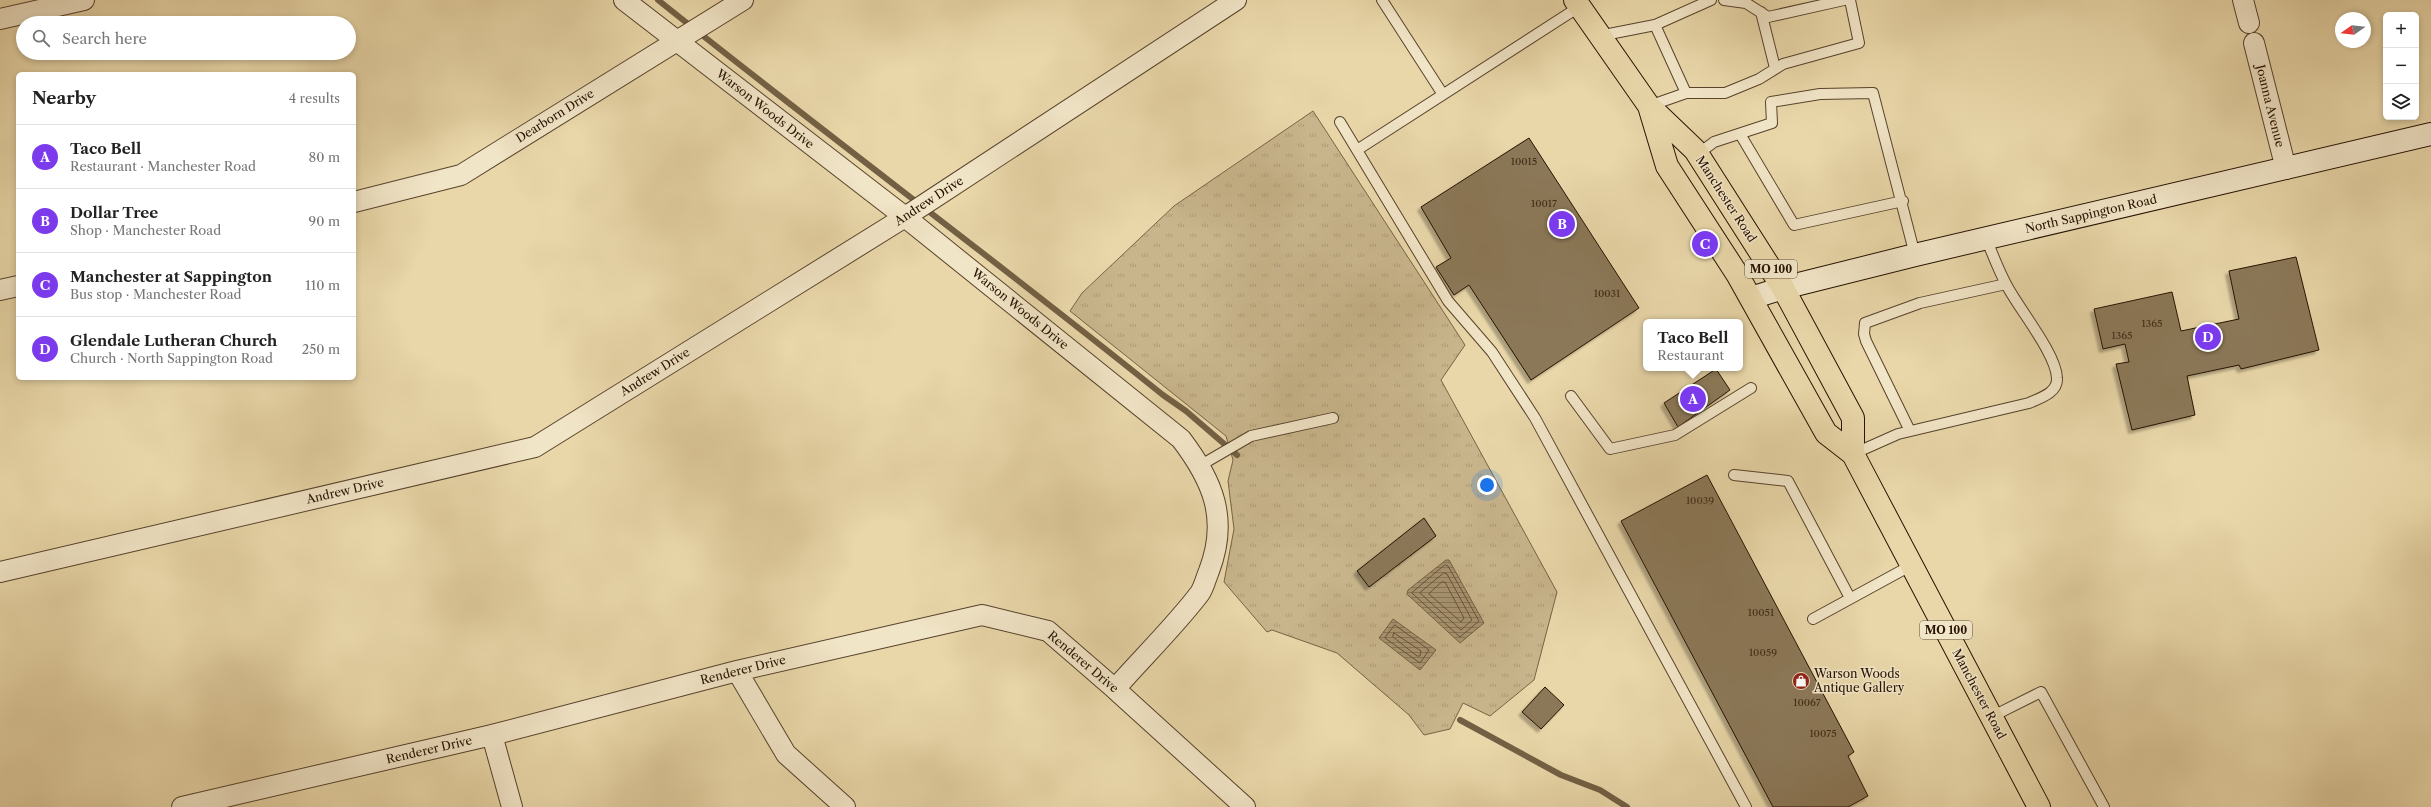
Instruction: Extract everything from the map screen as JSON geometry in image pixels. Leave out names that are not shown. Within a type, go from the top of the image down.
[{"type":"main road","name":"Manchester Road","points":[[1581,2],[1599,36],[1649,106],[1698,154],[1782,288],[1853,418],[1853,454]]},
{"type":"main road","name":"Manchester Road","points":[[1649,106],[1667,166],[1751,298],[1826,433],[1853,454],[2039,807]]},
{"type":"street","points":[[0,19],[84,0]]},
{"type":"street","name":"Warson Woods Drive","points":[[624,0],[681,37],[916,210],[1181,439],[1201,465],[1214,496],[1219,520],[1214,559],[1201,592],[1115,689]]},
{"type":"street","name":"Dearborn Drive","points":[[356,201],[461,175],[681,37],[743,0]]},
{"type":"street","name":"Andrew Drive","points":[[0,572],[535,447],[916,210],[1236,0]]},
{"type":"street","points":[[2242,0],[2249,24]]},
{"type":"street","name":"Joanna Avenue","points":[[2254,42],[2286,169]]},
{"type":"street","name":"North Sappington Road","points":[[1751,298],[1782,288],[1986,238],[2431,134]]},
{"type":"street","points":[[0,290],[16,286]]},
{"type":"street","name":"Renderer Drive","points":[[182,807],[229,802],[737,671],[982,615],[1048,631],[1115,689],[1245,807]]},
{"type":"street","points":[[737,671],[786,754],[845,807]]},
{"type":"street","points":[[492,735],[512,807]]},
{"type":"lane","points":[[1382,0],[1442,93]]},
{"type":"lane","points":[[1599,36],[1655,25],[1711,0]]},
{"type":"lane","points":[[1724,0],[1746,3],[1768,17],[1844,0]]},
{"type":"lane","points":[[1649,106],[1686,93],[1725,93],[1759,79],[1783,64],[1859,43],[1850,0]]},
{"type":"lane","points":[[1357,150],[1581,2]]},
{"type":"lane","points":[[1761,12],[1775,68]]},
{"type":"lane","points":[[1655,25],[1686,93]]},
{"type":"lane","points":[[1698,154],[1714,142],[1772,123],[1771,102],[1820,94],[1873,93],[1903,201],[1916,255]]},
{"type":"lane","points":[[1340,122],[1448,301],[1492,352],[1535,418],[1746,807]]},
{"type":"lane","points":[[1740,134],[1794,225],[1903,201]]},
{"type":"lane","points":[[1853,454],[1910,431],[2029,403],[2050,394],[2055,387],[2057,378],[2049,355],[2006,284],[1986,238]]},
{"type":"lane","points":[[1910,431],[1866,341],[1864,334],[1865,323],[1920,303],[2006,284]]},
{"type":"lane","points":[[1570,396],[1610,450],[1674,435],[1751,388]]},
{"type":"lane","points":[[1201,465],[1251,436],[1333,418]]},
{"type":"lane","points":[[1734,475],[1788,481],[1850,598]]},
{"type":"lane","points":[[1813,619],[1912,564]]},
{"type":"lane","points":[[1991,717],[2041,692],[2104,807]]},
{"type":"green space","points":[[1313,111],[1465,345],[1441,380],[1557,592],[1534,680],[1490,716],[1463,703],[1450,729],[1424,735],[1409,715],[1337,653],[1272,630],[1267,632],[1224,582],[1234,529],[1228,481],[1233,460],[1226,436],[1070,311],[1082,293],[1174,206]]},
{"type":"water","points":[[1446,560],[1449,560],[1484,623],[1460,643],[1407,594],[1408,590]]},
{"type":"water","points":[[1393,619],[1436,650],[1420,670],[1379,638]]},
{"type":"building","points":[[1529,138],[1639,308],[1531,380],[1469,285],[1454,295],[1436,267],[1451,258],[1421,207]]},
{"type":"building","points":[[2296,257],[2319,350],[2241,369],[2239,365],[2187,376],[2195,415],[2132,430],[2116,364],[2129,362],[2125,344],[2103,349],[2094,309],[2172,292],[2181,331],[2239,319],[2229,271]]},
{"type":"building","points":[[1713,371],[1717,371],[1730,390],[1678,427],[1664,403]]},
{"type":"building","points":[[1707,475],[1854,752],[1848,756],[1868,796],[1848,807],[1773,807],[1621,521]]},
{"type":"building","points":[[1424,518],[1436,536],[1369,587],[1357,571]]},
{"type":"building","points":[[1545,687],[1564,705],[1541,729],[1522,712]]},
{"type":"waterway","points":[[658,0],[1163,395],[1186,411],[1237,455]]},
{"type":"waterway","points":[[1460,720],[1561,775],[1600,790],[1627,807]]},
{"type":"place","name":"Dollar Tree","points":[[1562,224]]},
{"type":"place","name":"Manchester at Sappington","points":[[1705,244]]},
{"type":"place","name":"Glendale Lutheran Church","points":[[2208,337]]},
{"type":"place","name":"Taco Bell","points":[[1693,399]]},
{"type":"place","name":"Warson Woods Antique Gallery","points":[[1801,681]]}]
